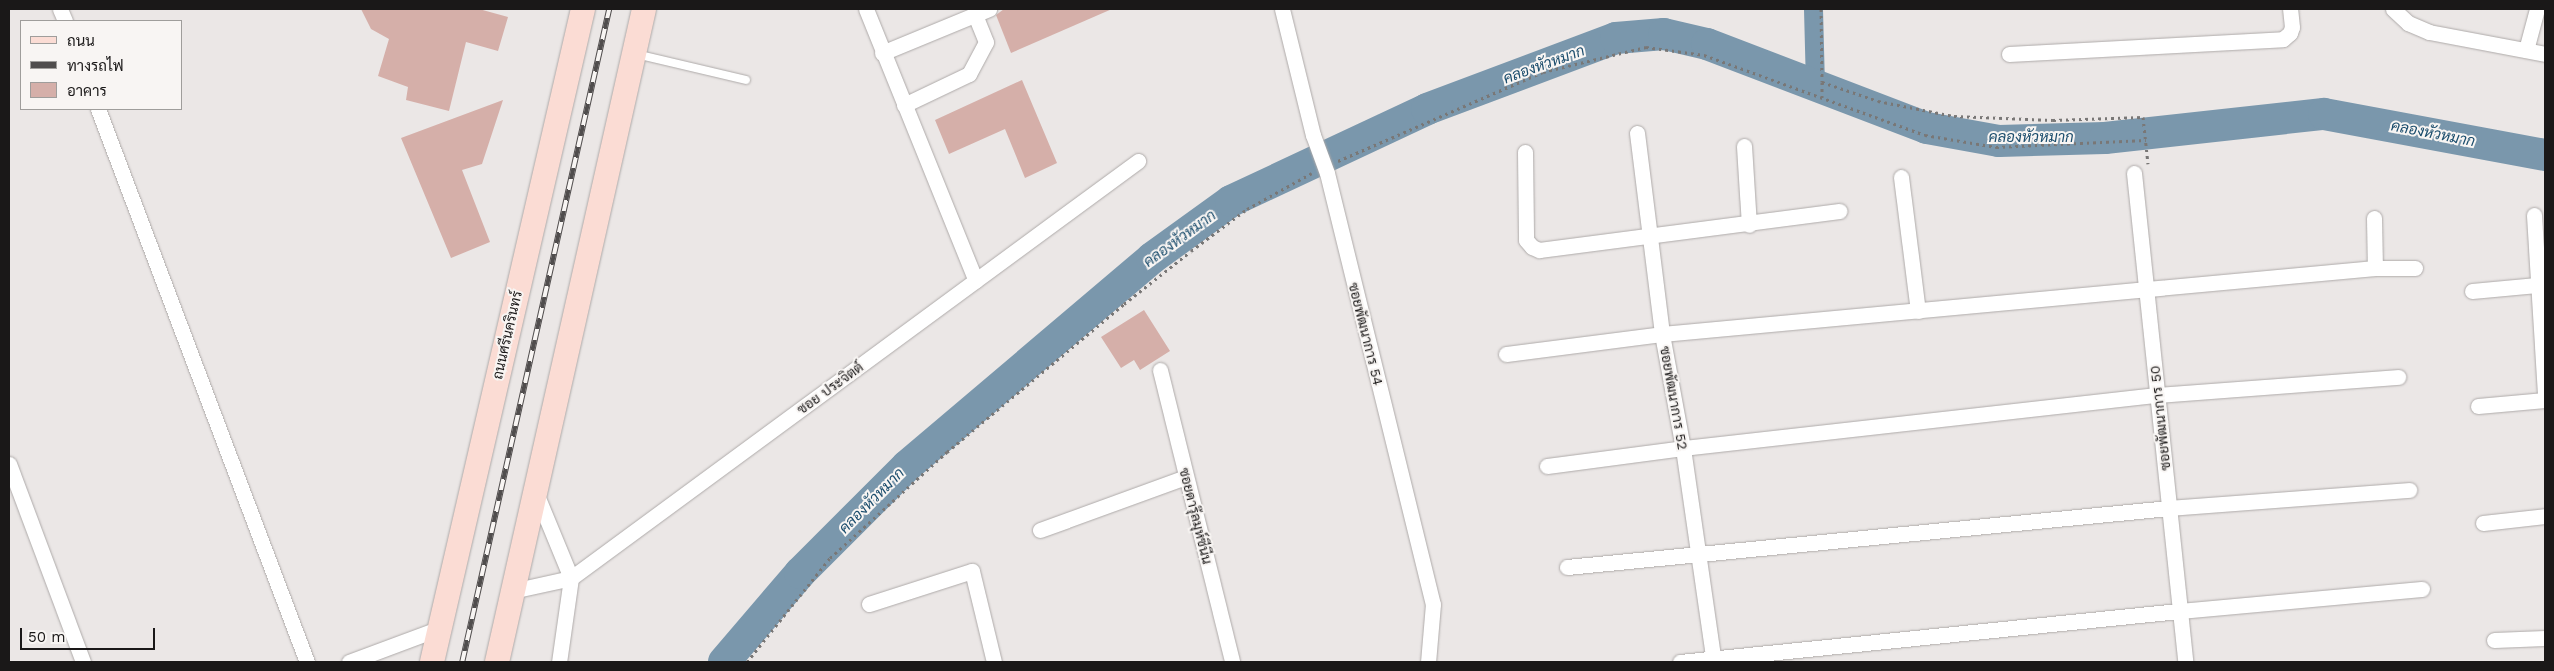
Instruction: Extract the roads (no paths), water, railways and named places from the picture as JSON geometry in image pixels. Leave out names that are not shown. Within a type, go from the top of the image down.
[{"type":"main road","name":"ถนนศรีนครินทร์","points":[[436,650],[583,9]]},
{"type":"main road","points":[[497,662],[534,490],[644,9]]},
{"type":"street","points":[[866,9],[882,53],[976,281]]},
{"type":"street","name":"ซอยพัฒนาการ 54","points":[[1282,9],[1313,135],[1326,170],[1433,604],[1428,662]]},
{"type":"street","points":[[2009,54],[2283,39],[2290,33],[2292,27],[2290,9]]},
{"type":"street","points":[[2393,9],[2408,23],[2429,32],[2545,54]]},
{"type":"street","points":[[2526,50],[2537,9]]},
{"type":"street","points":[[882,53],[982,12],[986,42],[969,74],[904,105]]},
{"type":"street","points":[[98,110],[307,662]]},
{"type":"street","name":"ซอยพัฒนาการ 52","points":[[1637,133],[1662,334],[1683,448],[1714,661]]},
{"type":"street","points":[[1744,146],[1749,225]]},
{"type":"street","points":[[1525,152],[1526,240],[1532,247],[1539,250],[1749,225],[1839,211]]},
{"type":"street","name":"ซอย ประจิตต์","points":[[512,591],[571,578],[1138,162]]},
{"type":"street","name":"ซอยพัฒนาการ 50","points":[[2134,173],[2185,662]]},
{"type":"street","points":[[1901,177],[1918,311]]},
{"type":"street","points":[[2534,215],[2540,276],[2545,394]]},
{"type":"street","points":[[2374,218],[2375,268]]},
{"type":"street","points":[[1506,354],[1662,334],[2375,268],[2416,268]]},
{"type":"street","points":[[2472,291],[2540,276]]},
{"type":"street","name":"ซอยดารุ๊ลมุห์ซีนีน","points":[[1160,370],[1232,662]]},
{"type":"street","points":[[1547,466],[1683,448],[2158,395],[2398,377]]},
{"type":"street","points":[[2478,406],[2545,400]]},
{"type":"street","points":[[9,464],[83,662]]},
{"type":"street","points":[[1040,530],[1186,477]]},
{"type":"street","points":[[534,490],[571,578],[559,662]]},
{"type":"street","points":[[1566,567],[2169,508],[2409,490]]},
{"type":"street","points":[[2483,523],[2545,516]]},
{"type":"street","points":[[869,604],[972,571],[994,662]]},
{"type":"street","points":[[1680,662],[1714,661],[2179,611],[2422,589]]},
{"type":"street","points":[[2494,640],[2545,638]]},
{"type":"street","points":[[348,662],[436,650]]},
{"type":"lane","points":[[634,53],[746,80]]},
{"type":"waterway","points":[[1813,9],[1815,85]]},
{"type":"waterway","name":"คลองหัวหมาก","points":[[724,662],[800,573],[907,466],[1152,258],[1231,201],[1427,109],[1616,38],[1664,34],[1707,44],[1927,128],[1999,141],[2105,138],[2324,114],[2545,155]]},
{"type":"railway","points":[[462,662],[609,9]]}]
